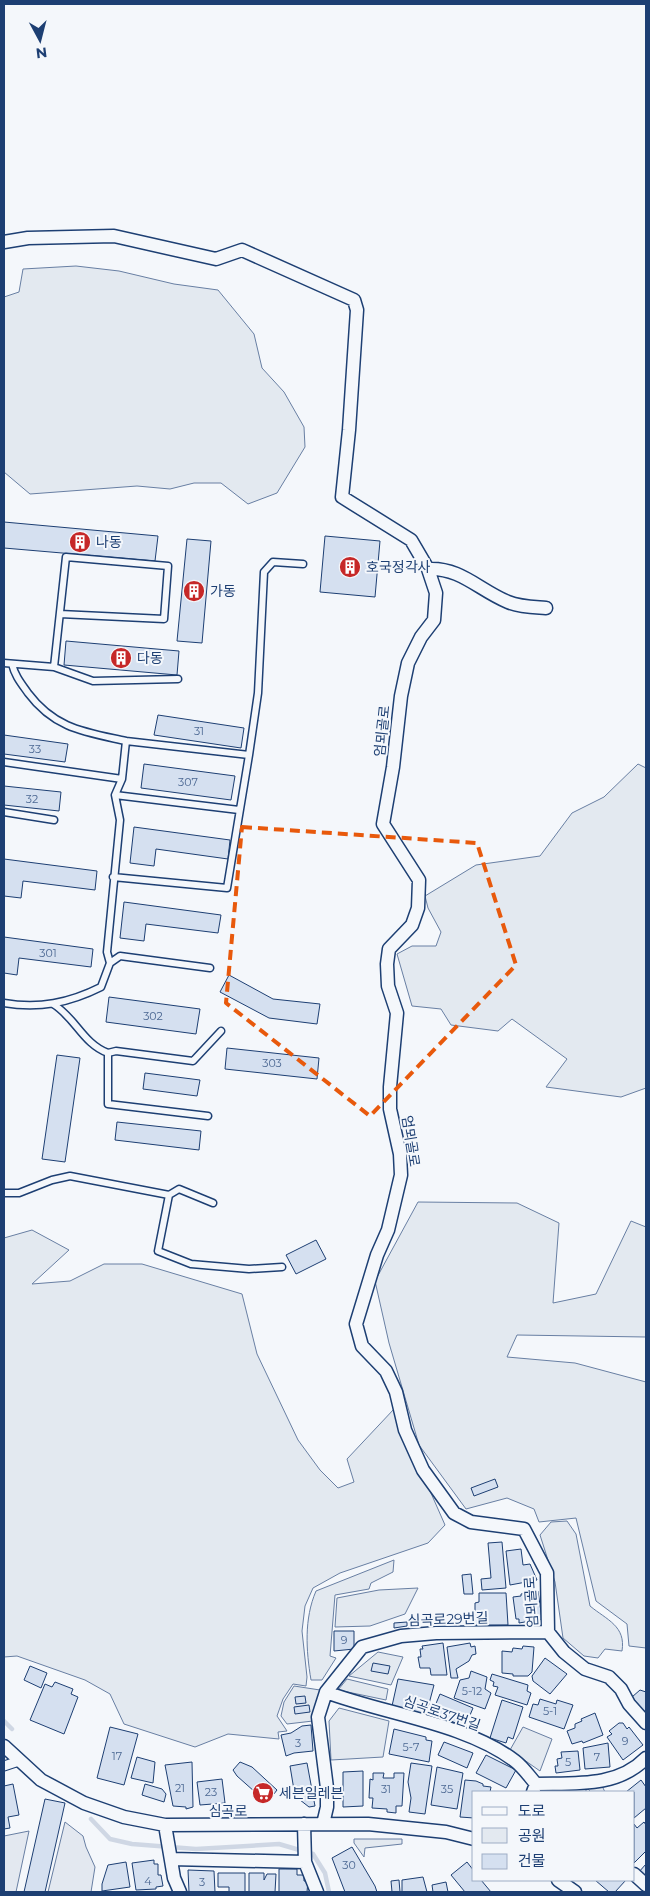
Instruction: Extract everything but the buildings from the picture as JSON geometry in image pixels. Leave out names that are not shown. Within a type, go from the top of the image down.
[{"type":"street","name":"엄뫼골로","points":[[4,242],[28,238],[114,236],[216,259],[242,250],[354,300],[356,319],[349,430],[342,498],[411,540],[428,569],[436,593],[434,620],[408,663],[401,696],[393,768],[384,824],[419,880],[418,908],[412,925],[389,948],[387,964],[388,986],[397,1013],[390,1088],[390,1109],[401,1175],[388,1230],[376,1255],[356,1324],[362,1346],[386,1371],[396,1392],[405,1430],[422,1470],[454,1513],[470,1522],[524,1529],[546,1573],[548,1632],[564,1652],[585,1669],[609,1677],[621,1689],[629,1704],[646,1723]]},
{"type":"street","points":[[428,569],[443,568],[458,573],[476,586],[509,603],[546,608]]},
{"type":"street","name":"심곡로29번길","points":[[322,1824],[327,1807],[327,1788],[318,1717],[326,1692],[362,1647],[402,1636],[436,1633],[548,1632]]},
{"type":"street","name":"심곡로37번길","points":[[326,1692],[427,1721],[473,1738],[517,1762],[534,1788],[606,1782],[638,1767],[646,1758]]},
{"type":"street","name":"심곡로","points":[[4,1746],[41,1780],[84,1803],[165,1830],[304,1824],[406,1826],[446,1832],[472,1838]]},
{"type":"street","points":[[4,1766],[19,1761]]},
{"type":"street","points":[[304,1824],[305,1862],[317,1892]]},
{"type":"street","points":[[165,1830],[174,1878],[180,1892]]},
{"type":"street","points":[[170,1856],[305,1862]]},
{"type":"street","points":[[635,1875],[646,1885]]},
{"type":"street","points":[[559,1881],[575,1892]]},
{"type":"lane","points":[[54,667],[66,557],[168,566],[164,620],[60,614]]},
{"type":"lane","points":[[114,877],[227,888],[258,693],[264,572],[273,562],[303,564]]},
{"type":"lane","points":[[4,663],[54,667],[94,681],[178,679]]},
{"type":"lane","points":[[12,664],[16,676],[36,704],[52,718],[69,727],[126,740],[249,755]]},
{"type":"lane","points":[[4,1003],[20,1006],[53,1004],[77,999],[101,987],[110,962],[107,952],[120,820],[115,795],[122,779],[126,740]]},
{"type":"lane","points":[[4,762],[122,779]]},
{"type":"lane","points":[[115,795],[239,810]]},
{"type":"lane","points":[[4,812],[54,820]]},
{"type":"lane","points":[[110,962],[120,956],[210,968]]},
{"type":"lane","points":[[53,1004],[62,1009],[95,1048],[108,1053],[116,1051],[193,1061],[221,1030]]},
{"type":"lane","points":[[108,1053],[108,1104],[208,1116]]},
{"type":"lane","points":[[4,1194],[19,1194],[52,1180],[70,1176],[169,1195],[179,1189],[213,1203]]},
{"type":"lane","points":[[169,1195],[158,1251],[190,1264],[249,1269],[282,1267]]},
{"type":"highlighted area","points":[[242,827],[477,843],[516,965],[370,1116],[226,1003]]},
{"type":"green space","points":[[76,266],[119,271],[174,284],[218,290],[254,334],[262,368],[284,392],[304,427],[305,447],[277,493],[248,504],[221,483],[194,483],[170,489],[137,486],[30,494],[4,472],[4,297],[19,292],[23,269]]},
{"type":"green space","points":[[638,764],[646,768],[646,1088],[621,1097],[546,1087],[567,1059],[512,1019],[498,1031],[451,1025],[441,1009],[412,1006],[397,954],[412,946],[436,946],[441,932],[428,908],[425,896],[476,865],[540,856],[572,813],[604,797]]},
{"type":"green space","points":[[418,1202],[517,1203],[559,1223],[553,1303],[596,1294],[631,1221],[646,1227],[646,1337],[517,1335],[507,1357],[575,1363],[646,1382],[646,1648],[629,1646],[627,1624],[596,1601],[576,1518],[539,1522],[534,1509],[507,1498],[466,1509],[419,1445],[389,1343],[375,1281]]},
{"type":"green space","points":[[32,1230],[69,1250],[32,1284],[70,1281],[104,1264],[142,1264],[242,1294],[257,1354],[298,1440],[320,1470],[338,1488],[354,1482],[347,1459],[394,1409],[445,1525],[428,1543],[340,1573],[313,1588],[305,1606],[302,1631],[307,1677],[306,1686],[293,1684],[283,1699],[277,1716],[287,1731],[278,1732],[279,1739],[228,1734],[195,1747],[124,1724],[110,1694],[85,1680],[17,1656],[4,1657],[4,1238]]},
{"type":"green space","points":[[567,1521],[576,1534],[590,1606],[618,1629],[621,1635],[622,1651],[605,1649],[598,1658],[584,1656],[563,1638],[555,1582],[540,1535],[551,1522]]},
{"type":"green space","points":[[394,1560],[393,1572],[371,1583],[369,1589],[335,1595],[330,1656],[336,1658],[322,1680],[311,1680],[307,1635],[309,1612],[316,1591]]},
{"type":"green space","points":[[418,1588],[405,1614],[370,1626],[335,1627],[337,1598],[379,1590]]},
{"type":"green space","points":[[378,1652],[403,1657],[391,1685],[349,1676]]},
{"type":"green space","points":[[347,1679],[388,1689],[386,1700],[338,1690]]},
{"type":"green space","points":[[294,1686],[320,1690],[313,1721],[287,1724],[281,1716],[284,1702]]},
{"type":"green space","points":[[339,1708],[389,1721],[383,1757],[331,1760],[329,1721]]},
{"type":"green space","points":[[523,1727],[552,1739],[540,1771],[510,1750]]},
{"type":"green space","points":[[602,1786],[604,1791],[590,1791],[588,1789],[585,1791],[545,1791],[551,1788]]},
{"type":"green space","points":[[354,1839],[402,1839],[402,1844],[365,1848],[364,1857],[354,1843]]},
{"type":"shaded area","points":[[65,1822],[83,1836],[95,1867],[91,1892],[48,1892]]},
{"type":"shaded area","points":[[29,1831],[16,1892],[4,1892],[4,1836]]},
{"type":"waterway","points":[[4,1721],[12,1729]]},
{"type":"waterway","points":[[91,1819],[110,1839],[132,1844],[196,1849],[279,1844],[313,1854],[325,1873],[329,1892]]},
{"type":"place","name":"나동","points":[[80,542]]},
{"type":"place","name":"호국정각사","points":[[350,567]]},
{"type":"place","name":"가동","points":[[194,591]]},
{"type":"place","name":"다동","points":[[121,658]]},
{"type":"place","name":"세븐일레븐","points":[[263,1793]]}]
